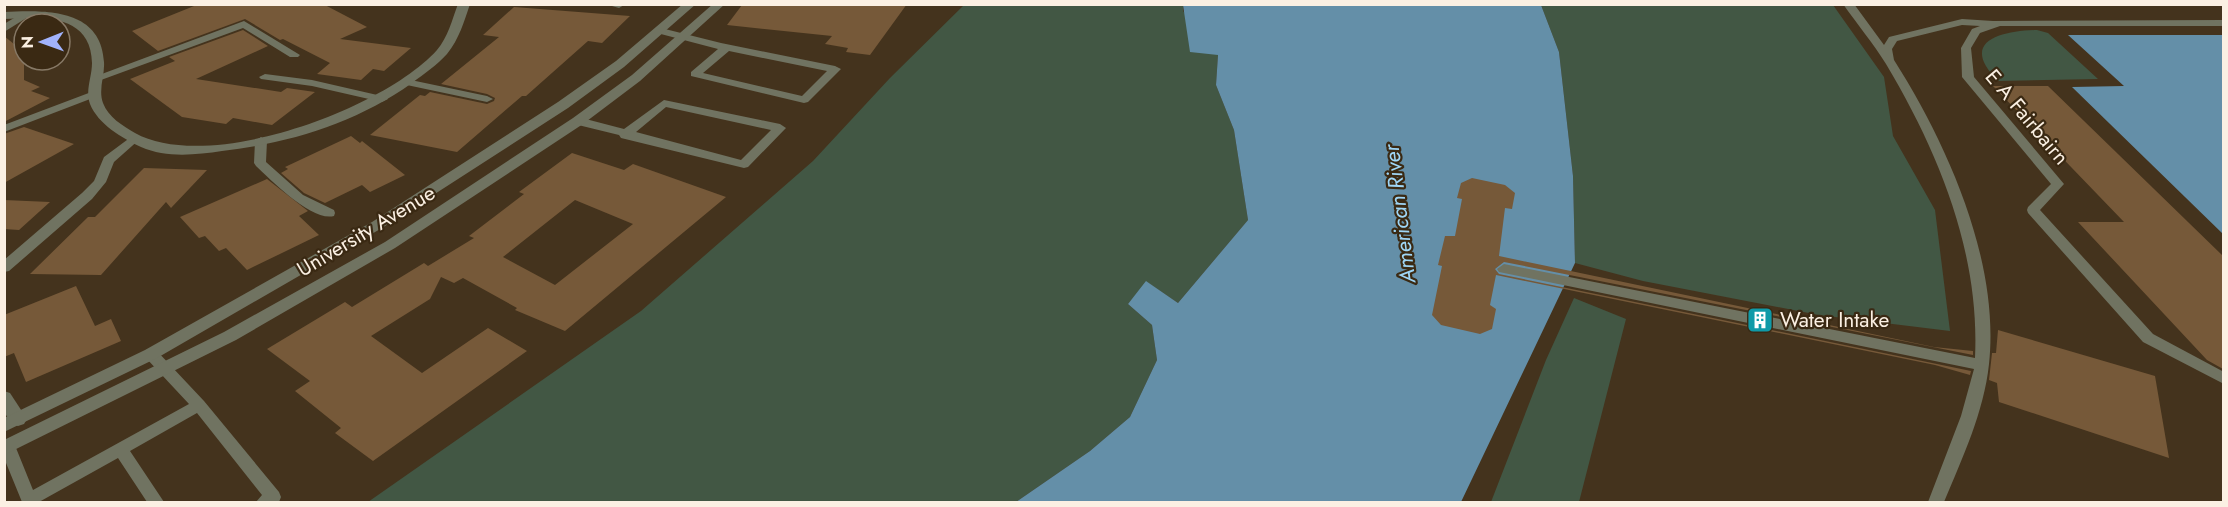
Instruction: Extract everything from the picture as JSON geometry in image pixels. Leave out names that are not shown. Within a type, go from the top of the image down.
[{"type":"street","points":[[72,22],[89,31],[95,39],[98,56],[94,94],[96,104],[108,121],[147,145],[180,150],[202,150],[302,133],[335,121],[382,99],[435,60],[452,38],[464,4]]},
{"type":"street","name":"University Avenue","points":[[11,422],[151,354],[376,225],[573,99],[661,31],[691,4]]},
{"type":"street","name":"University Avenue","points":[[6,447],[230,336],[390,245],[578,121],[636,78],[720,4]]},
{"type":"street","points":[[4,397],[11,422]]},
{"type":"lane","points":[[610,4],[619,5]]},
{"type":"lane","points":[[1848,4],[1890,63],[1930,135],[1962,208],[1984,310],[1982,365],[1974,399],[1936,502]]},
{"type":"lane","points":[[1890,63],[1887,49],[1893,39],[1962,22],[1999,23]]},
{"type":"lane","name":"E A Fairbairn","points":[[2223,23],[1999,23],[1976,31],[1966,48],[1968,77],[2058,184],[2033,210],[2148,338],[2223,379]]},
{"type":"lane","points":[[97,78],[244,24],[294,56]]},
{"type":"lane","points":[[661,31],[835,69],[804,100],[695,74],[727,47]]},
{"type":"lane","points":[[265,77],[312,83],[382,99]]},
{"type":"lane","points":[[406,82],[487,99]]},
{"type":"lane","points":[[4,129],[94,94]]},
{"type":"lane","points":[[578,121],[626,135],[744,164],[780,128],[664,103],[626,135]]},
{"type":"lane","points":[[4,268],[87,196],[100,182],[108,160],[135,138]]},
{"type":"lane","points":[[261,141],[260,163],[298,198],[329,213]]},
{"type":"lane","points":[[1504,269],[1982,365]]},
{"type":"lane","points":[[151,354],[199,405],[273,497],[264,502]]},
{"type":"lane","points":[[6,447],[30,501],[199,405]]},
{"type":"lane","points":[[120,448],[156,502]]},
{"type":"green space","points":[[964,5],[1183,5],[1183,11],[1218,55],[1216,85],[1234,130],[1248,220],[1178,303],[1147,282],[1128,304],[1152,325],[1157,360],[1130,417],[1090,451],[1016,502],[368,502],[641,311],[813,161],[890,78]]},
{"type":"green space","points":[[1541,5],[1833,5],[1884,77],[1893,136],[1935,210],[1950,331],[1819,315],[1643,281],[1575,263],[1573,176],[1559,52]]},
{"type":"green space","points":[[2037,30],[2048,33],[2098,79],[1998,81],[1982,56],[1983,48],[1998,36]]},
{"type":"green space","points":[[1574,298],[1626,319],[1579,502],[1491,502],[1546,360]]},
{"type":"water","name":"American River","points":[[1183,5],[1541,5],[1559,52],[1573,176],[1575,263],[1461,502],[1016,502],[1090,451],[1130,417],[1157,360],[1152,325],[1128,304],[1146,281],[1178,303],[1248,220],[1234,130],[1216,85],[1218,55],[1190,52]]},
{"type":"water","points":[[2068,35],[2223,35],[2223,234],[2072,87],[2124,86]]},
{"type":"building","points":[[199,4],[323,4],[367,27],[340,39],[411,48],[384,71],[373,69],[361,80],[317,74],[330,63],[283,39],[280,40],[245,19],[158,51],[132,31]]},
{"type":"building","points":[[760,4],[907,4],[870,55],[846,52],[848,48],[825,44],[832,36],[727,25],[742,5],[760,6]]},
{"type":"building","points":[[514,7],[630,16],[602,43],[588,41],[526,96],[522,96],[457,152],[370,135],[420,95],[425,96],[430,92],[487,104],[494,101],[495,98],[487,94],[441,84],[499,37],[483,35]]},
{"type":"building","points":[[243,30],[268,46],[196,79],[281,92],[287,88],[315,92],[272,125],[233,118],[226,124],[182,117],[130,79],[175,61],[169,57]]},
{"type":"building","points":[[4,36],[12,42],[12,72],[24,72],[24,80],[40,87],[31,91],[50,98],[4,122]]},
{"type":"building","points":[[1993,86],[2048,86],[2223,256],[2223,369],[2207,360],[2078,222],[2124,222]]},
{"type":"building","points":[[24,127],[74,144],[4,183],[4,134]]},
{"type":"building","points":[[351,136],[360,143],[362,141],[405,175],[370,192],[362,185],[325,203],[304,193],[281,173],[288,169],[285,167]]},
{"type":"building","points":[[572,153],[624,170],[633,164],[726,197],[565,331],[515,310],[517,308],[463,278],[454,283],[441,277],[430,299],[371,336],[422,373],[488,328],[527,351],[373,461],[335,433],[341,428],[295,391],[310,381],[267,349],[345,302],[352,307],[424,263],[428,266],[474,238],[469,236],[524,194],[519,192]],"holes":[[[575,200],[633,224],[555,285],[503,257]]]},
{"type":"building","points":[[144,168],[207,170],[171,208],[166,202],[101,275],[30,274],[88,217],[95,217]]},
{"type":"building","points":[[1472,178],[1505,185],[1515,193],[1512,209],[1505,208],[1499,256],[1934,347],[1973,351],[1973,355],[1504,262],[1495,269],[1499,274],[1971,371],[1970,375],[1935,365],[1496,275],[1490,305],[1496,309],[1492,329],[1480,334],[1441,325],[1432,315],[1442,266],[1438,265],[1445,236],[1455,236],[1462,199],[1457,198],[1461,183]]},
{"type":"building","points":[[267,179],[308,211],[299,216],[319,235],[247,270],[226,248],[219,251],[205,236],[199,238],[180,217]]},
{"type":"building","points":[[4,200],[50,202],[19,230],[4,229]]},
{"type":"building","points":[[76,286],[95,326],[111,319],[121,341],[26,382],[14,353],[4,357],[4,315]]},
{"type":"building","points":[[1998,330],[2155,376],[2169,458],[1999,402],[1997,383],[1989,380],[1992,353],[1996,353]]},
{"type":"place","name":"Water Intake","points":[[1760,320]]}]
